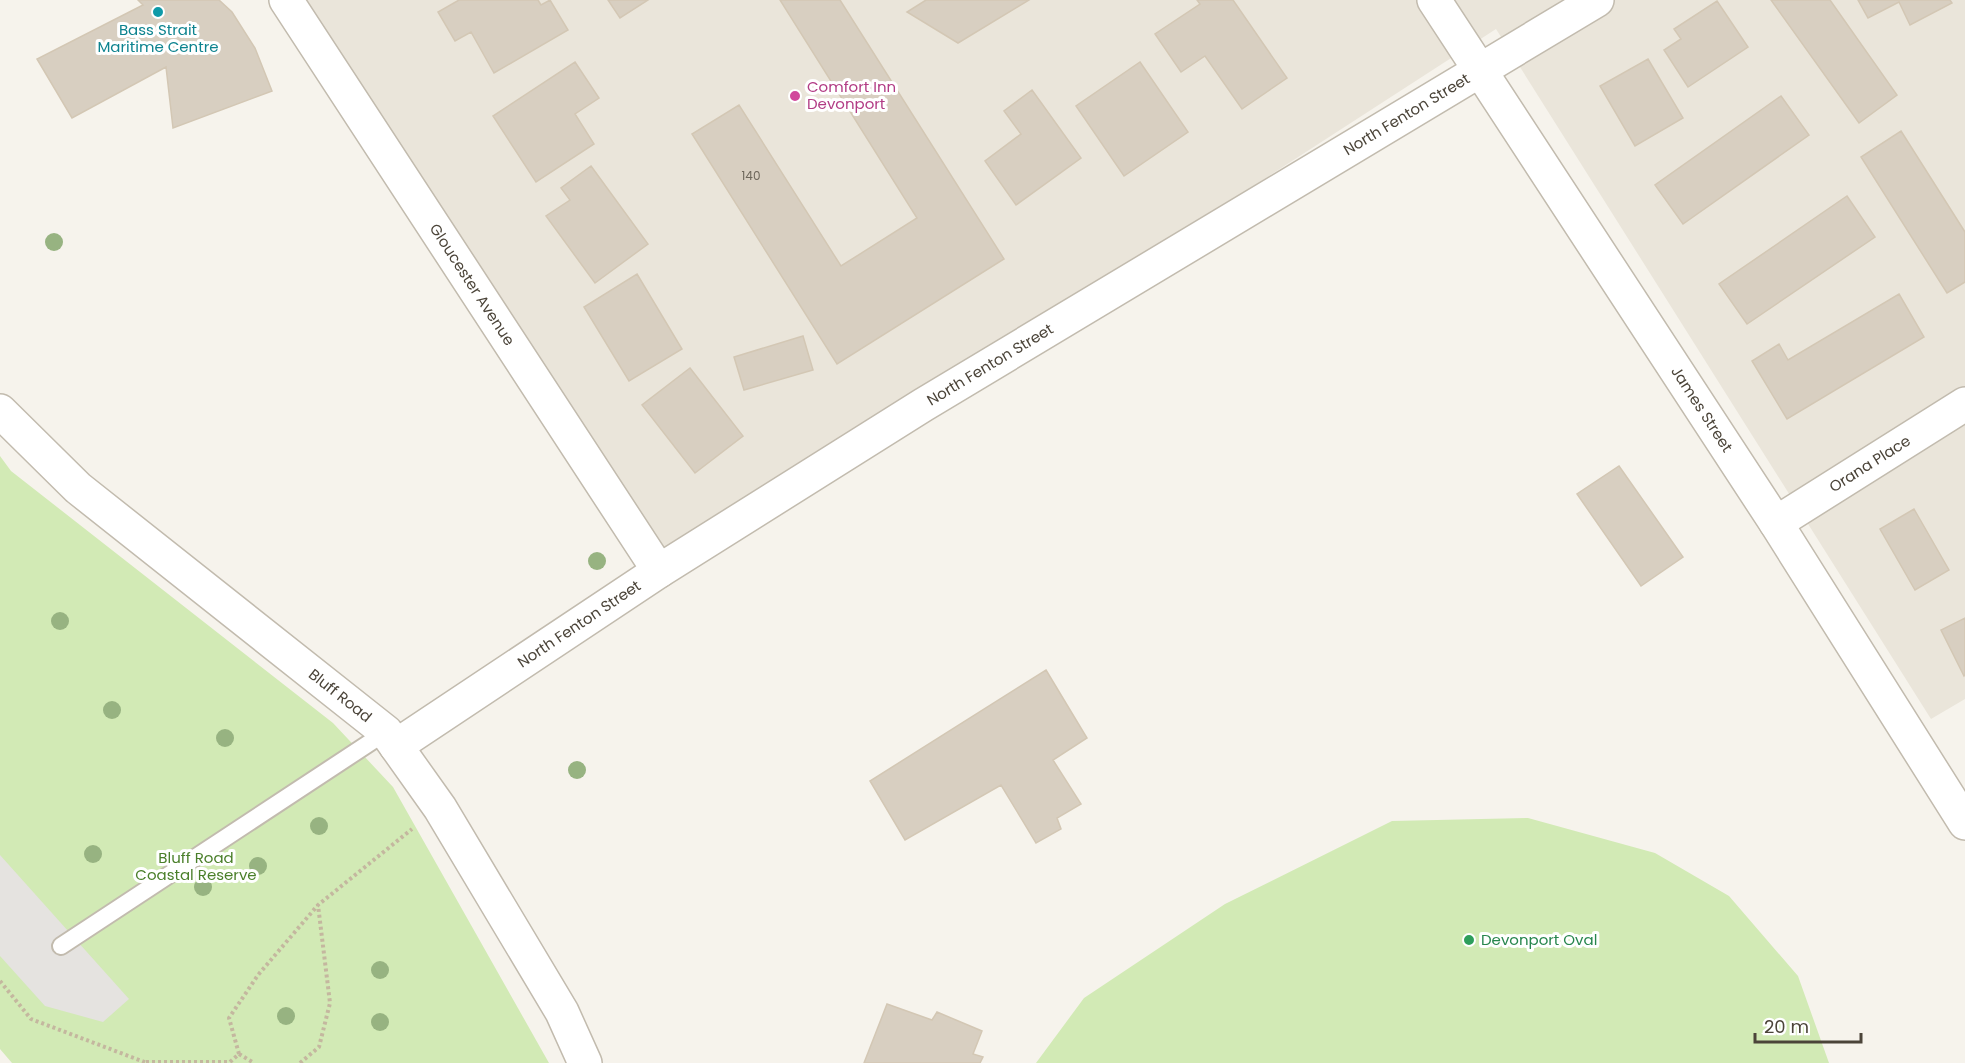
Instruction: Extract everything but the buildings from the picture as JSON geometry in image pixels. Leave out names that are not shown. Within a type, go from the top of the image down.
[{"type":"street","name":"Gloucester Avenue","points":[[286,0],[659,571]]},
{"type":"street","name":"James Street","points":[[1434,0],[1776,523],[1965,823]]},
{"type":"street","name":"North Fenton Street","points":[[391,739],[923,405],[1597,0]]},
{"type":"street","name":"Orana Place","points":[[1776,523],[1965,404]]},
{"type":"street","name":"Bluff Road","points":[[0,411],[78,488],[391,739],[440,808],[562,1012],[585,1063]]},
{"type":"lane","points":[[61,946],[391,739]]},
{"type":"path","points":[[254,1063],[239,1054],[229,1018],[258,975],[318,905],[440,808]]},
{"type":"path","points":[[300,1063],[319,1047],[330,1003],[318,905]]},
{"type":"path","points":[[0,981],[31,1019],[147,1062],[230,1062],[239,1054]]},
{"type":"shaded area","points":[[286,0],[1965,0],[1965,699],[1931,719],[1496,29],[659,571]]},
{"type":"shaded area","points":[[0,855],[129,999],[103,1022],[45,1006],[0,956]]},
{"type":"green space","name":"Bluff Road Coastal Reserve","points":[[0,456],[11,471],[333,723],[393,787],[549,1063],[12,1063],[0,1049]]},
{"type":"green space","name":"Devonport Oval","points":[[1528,818],[1655,853],[1729,896],[1798,976],[1829,1063],[1036,1063],[1084,998],[1225,904],[1392,821]]},
{"type":"place","name":"Bass Strait Maritime Centre","points":[[158,12]]},
{"type":"place","name":"Comfort Inn Devonport","points":[[795,96]]},
{"type":"place","name":"Devonport Oval","points":[[1469,940]]}]
